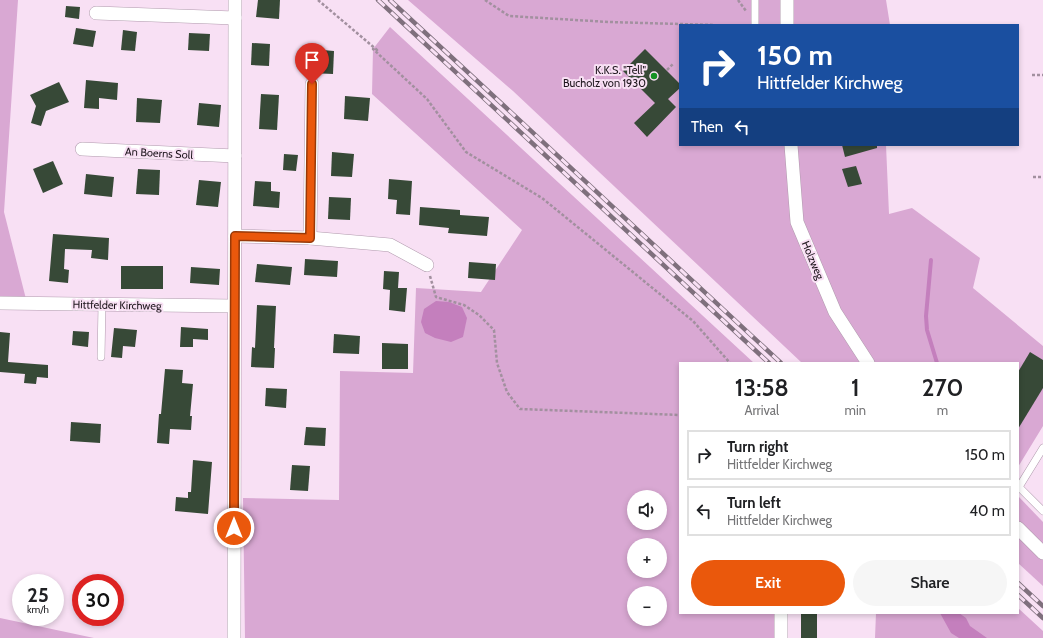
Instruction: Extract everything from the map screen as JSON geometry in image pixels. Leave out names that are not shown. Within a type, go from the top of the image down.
[{"type":"street","points":[[234,638],[235,0]]},
{"type":"street","points":[[787,0],[787,24]]},
{"type":"street","points":[[96,12],[235,18]]},
{"type":"street","points":[[310,238],[312,84]]},
{"type":"street","name":"Holzweg","points":[[791,146],[797,222],[835,312],[867,362]]},
{"type":"street","name":"An Boerns Soll","points":[[82,149],[235,156]]},
{"type":"street","points":[[235,236],[310,238],[390,245],[427,265]]},
{"type":"street","name":"Hittfelder Kirchweg","points":[[0,303],[234,306]]},
{"type":"street","points":[[1019,529],[1043,553]]},
{"type":"street","points":[[781,614],[781,638]]},
{"type":"lane","points":[[755,0],[755,24]]},
{"type":"lane","points":[[100,357],[102,304]]},
{"type":"lane","points":[[1043,448],[1019,487],[1043,511]]},
{"type":"path","points":[[318,0],[376,50],[373,49],[427,99],[466,152],[542,198],[693,321],[729,362]]},
{"type":"path","points":[[485,0],[509,16],[609,22],[680,24]]},
{"type":"path","points":[[667,70],[674,63]]},
{"type":"path","points":[[1032,75],[1043,75]]},
{"type":"path","points":[[1033,176],[1043,177]]},
{"type":"path","points":[[427,265],[436,297],[464,305],[479,315],[494,330],[497,363],[507,392],[520,409],[679,415]]},
{"type":"shaded area","points":[[0,0],[18,0],[4,212],[27,303],[0,303]]},
{"type":"shaded area","points":[[408,0],[886,0],[890,24],[679,24],[679,146],[886,146],[889,214],[912,208],[980,258],[973,288],[1043,346],[1043,426],[1019,465],[1019,362],[801,362],[513,91]]},
{"type":"shaded area","points":[[390,27],[753,362],[679,362],[679,614],[781,614],[781,638],[245,638],[243,498],[339,500],[340,371],[413,373],[416,288],[481,292],[522,230],[372,94],[373,49]]},
{"type":"shaded area","points":[[436,301],[449,302],[462,307],[467,318],[463,337],[451,342],[435,338],[425,333],[421,322],[424,309]]},
{"type":"shaded area","points":[[1019,497],[1043,522],[1043,586],[1019,564]]},
{"type":"shaded area","points":[[1019,609],[1043,631],[1043,638],[875,638],[876,614],[1019,614]]},
{"type":"shaded area","points":[[941,614],[960,614],[966,618],[970,626],[987,638],[959,638],[951,633]]},
{"type":"shaded area","points":[[0,618],[12,621],[12,626],[38,626],[94,638],[0,638]]},
{"type":"building","points":[[258,0],[280,0],[279,19],[256,17]]},
{"type":"building","points":[[66,6],[80,7],[79,19],[65,17]]},
{"type":"building","points":[[76,28],[96,31],[93,47],[73,44]]},
{"type":"building","points":[[123,30],[137,32],[135,51],[121,50]]},
{"type":"building","points":[[189,33],[210,34],[209,51],[188,50]]},
{"type":"building","points":[[252,43],[270,44],[269,66],[251,65]]},
{"type":"building","points":[[311,49],[334,51],[333,74],[310,73]]},
{"type":"building","points":[[645,49],[679,83],[679,89],[668,99],[676,107],[647,137],[634,123],[655,103],[623,71]]},
{"type":"building","points":[[86,80],[118,83],[117,100],[99,98],[99,109],[84,108]]},
{"type":"building","points":[[59,82],[69,102],[46,111],[41,126],[31,123],[36,106],[30,95]]},
{"type":"building","points":[[261,94],[279,95],[277,130],[259,129]]},
{"type":"building","points":[[345,96],[370,98],[368,121],[344,119]]},
{"type":"building","points":[[137,98],[162,100],[160,123],[136,122]]},
{"type":"building","points":[[199,103],[221,105],[219,127],[197,125]]},
{"type":"building","points":[[842,146],[877,146],[877,148],[845,157]]},
{"type":"building","points":[[332,152],[354,154],[352,177],[331,176]]},
{"type":"building","points":[[284,154],[298,155],[296,171],[283,170]]},
{"type":"building","points":[[53,161],[63,184],[43,193],[33,169]]},
{"type":"building","points":[[856,166],[862,184],[848,187],[842,169]]},
{"type":"building","points":[[138,169],[160,170],[159,195],[136,194]]},
{"type":"building","points":[[86,174],[114,177],[112,197],[84,194]]},
{"type":"building","points":[[389,179],[412,181],[410,215],[396,214],[397,200],[388,199]]},
{"type":"building","points":[[199,180],[221,182],[218,207],[196,205]]},
{"type":"building","points":[[255,181],[271,182],[271,191],[280,192],[279,208],[253,206]]},
{"type":"building","points":[[329,197],[351,198],[350,220],[328,219]]},
{"type":"building","points":[[420,207],[460,210],[460,215],[489,217],[487,236],[448,233],[449,228],[419,225]]},
{"type":"building","points":[[53,234],[109,238],[108,260],[91,258],[92,250],[65,249],[64,269],[69,270],[68,283],[49,281]]},
{"type":"building","points":[[305,259],[338,261],[337,277],[304,275]]},
{"type":"building","points":[[469,262],[496,264],[495,280],[468,278]]},
{"type":"building","points":[[257,264],[292,267],[290,285],[255,282]]},
{"type":"building","points":[[121,266],[163,266],[163,289],[121,289]]},
{"type":"building","points":[[191,267],[220,269],[219,285],[190,283]]},
{"type":"building","points":[[384,271],[399,272],[398,288],[407,288],[405,312],[389,310],[390,290],[383,289]]},
{"type":"building","points":[[257,305],[276,306],[274,368],[251,367],[252,347],[255,348]]},
{"type":"building","points":[[181,327],[208,329],[208,340],[193,339],[193,347],[180,347]]},
{"type":"building","points":[[114,328],[137,330],[135,347],[123,346],[122,358],[111,357]]},
{"type":"building","points":[[73,331],[89,332],[88,347],[72,345]]},
{"type":"building","points":[[0,332],[10,333],[8,362],[48,365],[48,378],[37,377],[36,384],[24,383],[25,374],[0,372]]},
{"type":"building","points":[[334,334],[360,336],[359,354],[333,353]]},
{"type":"building","points":[[382,343],[408,344],[408,369],[382,369]]},
{"type":"building","points":[[1030,352],[1043,360],[1043,388],[1019,427],[1019,370]]},
{"type":"building","points":[[165,369],[183,370],[182,383],[193,384],[190,416],[192,416],[191,430],[170,429],[169,444],[157,443]]},
{"type":"building","points":[[266,388],[287,389],[286,408],[265,406]]},
{"type":"building","points":[[71,422],[101,424],[100,443],[70,441]]},
{"type":"building","points":[[306,427],[326,428],[325,446],[304,445]]},
{"type":"building","points":[[193,460],[212,462],[208,514],[175,511],[176,497],[188,498],[188,492],[191,492]]},
{"type":"building","points":[[292,465],[310,466],[308,491],[290,490]]},
{"type":"building","points":[[801,614],[817,614],[817,638],[801,638]]},
{"type":"waterway","points":[[931,260],[926,316],[927,330],[937,362]]},
{"type":"railway","points":[[378,0],[768,362]]},
{"type":"railway","points":[[390,0],[780,362]]},
{"type":"railway","points":[[1019,584],[1043,606]]},
{"type":"railway","points":[[1019,596],[1043,618]]},
{"type":"place","name":"K.K.S. \"Tell\" Bucholz von 1930","points":[[654,76]]},
{"type":"route","points":[[234,528],[235,236],[310,238],[312,84]]}]
